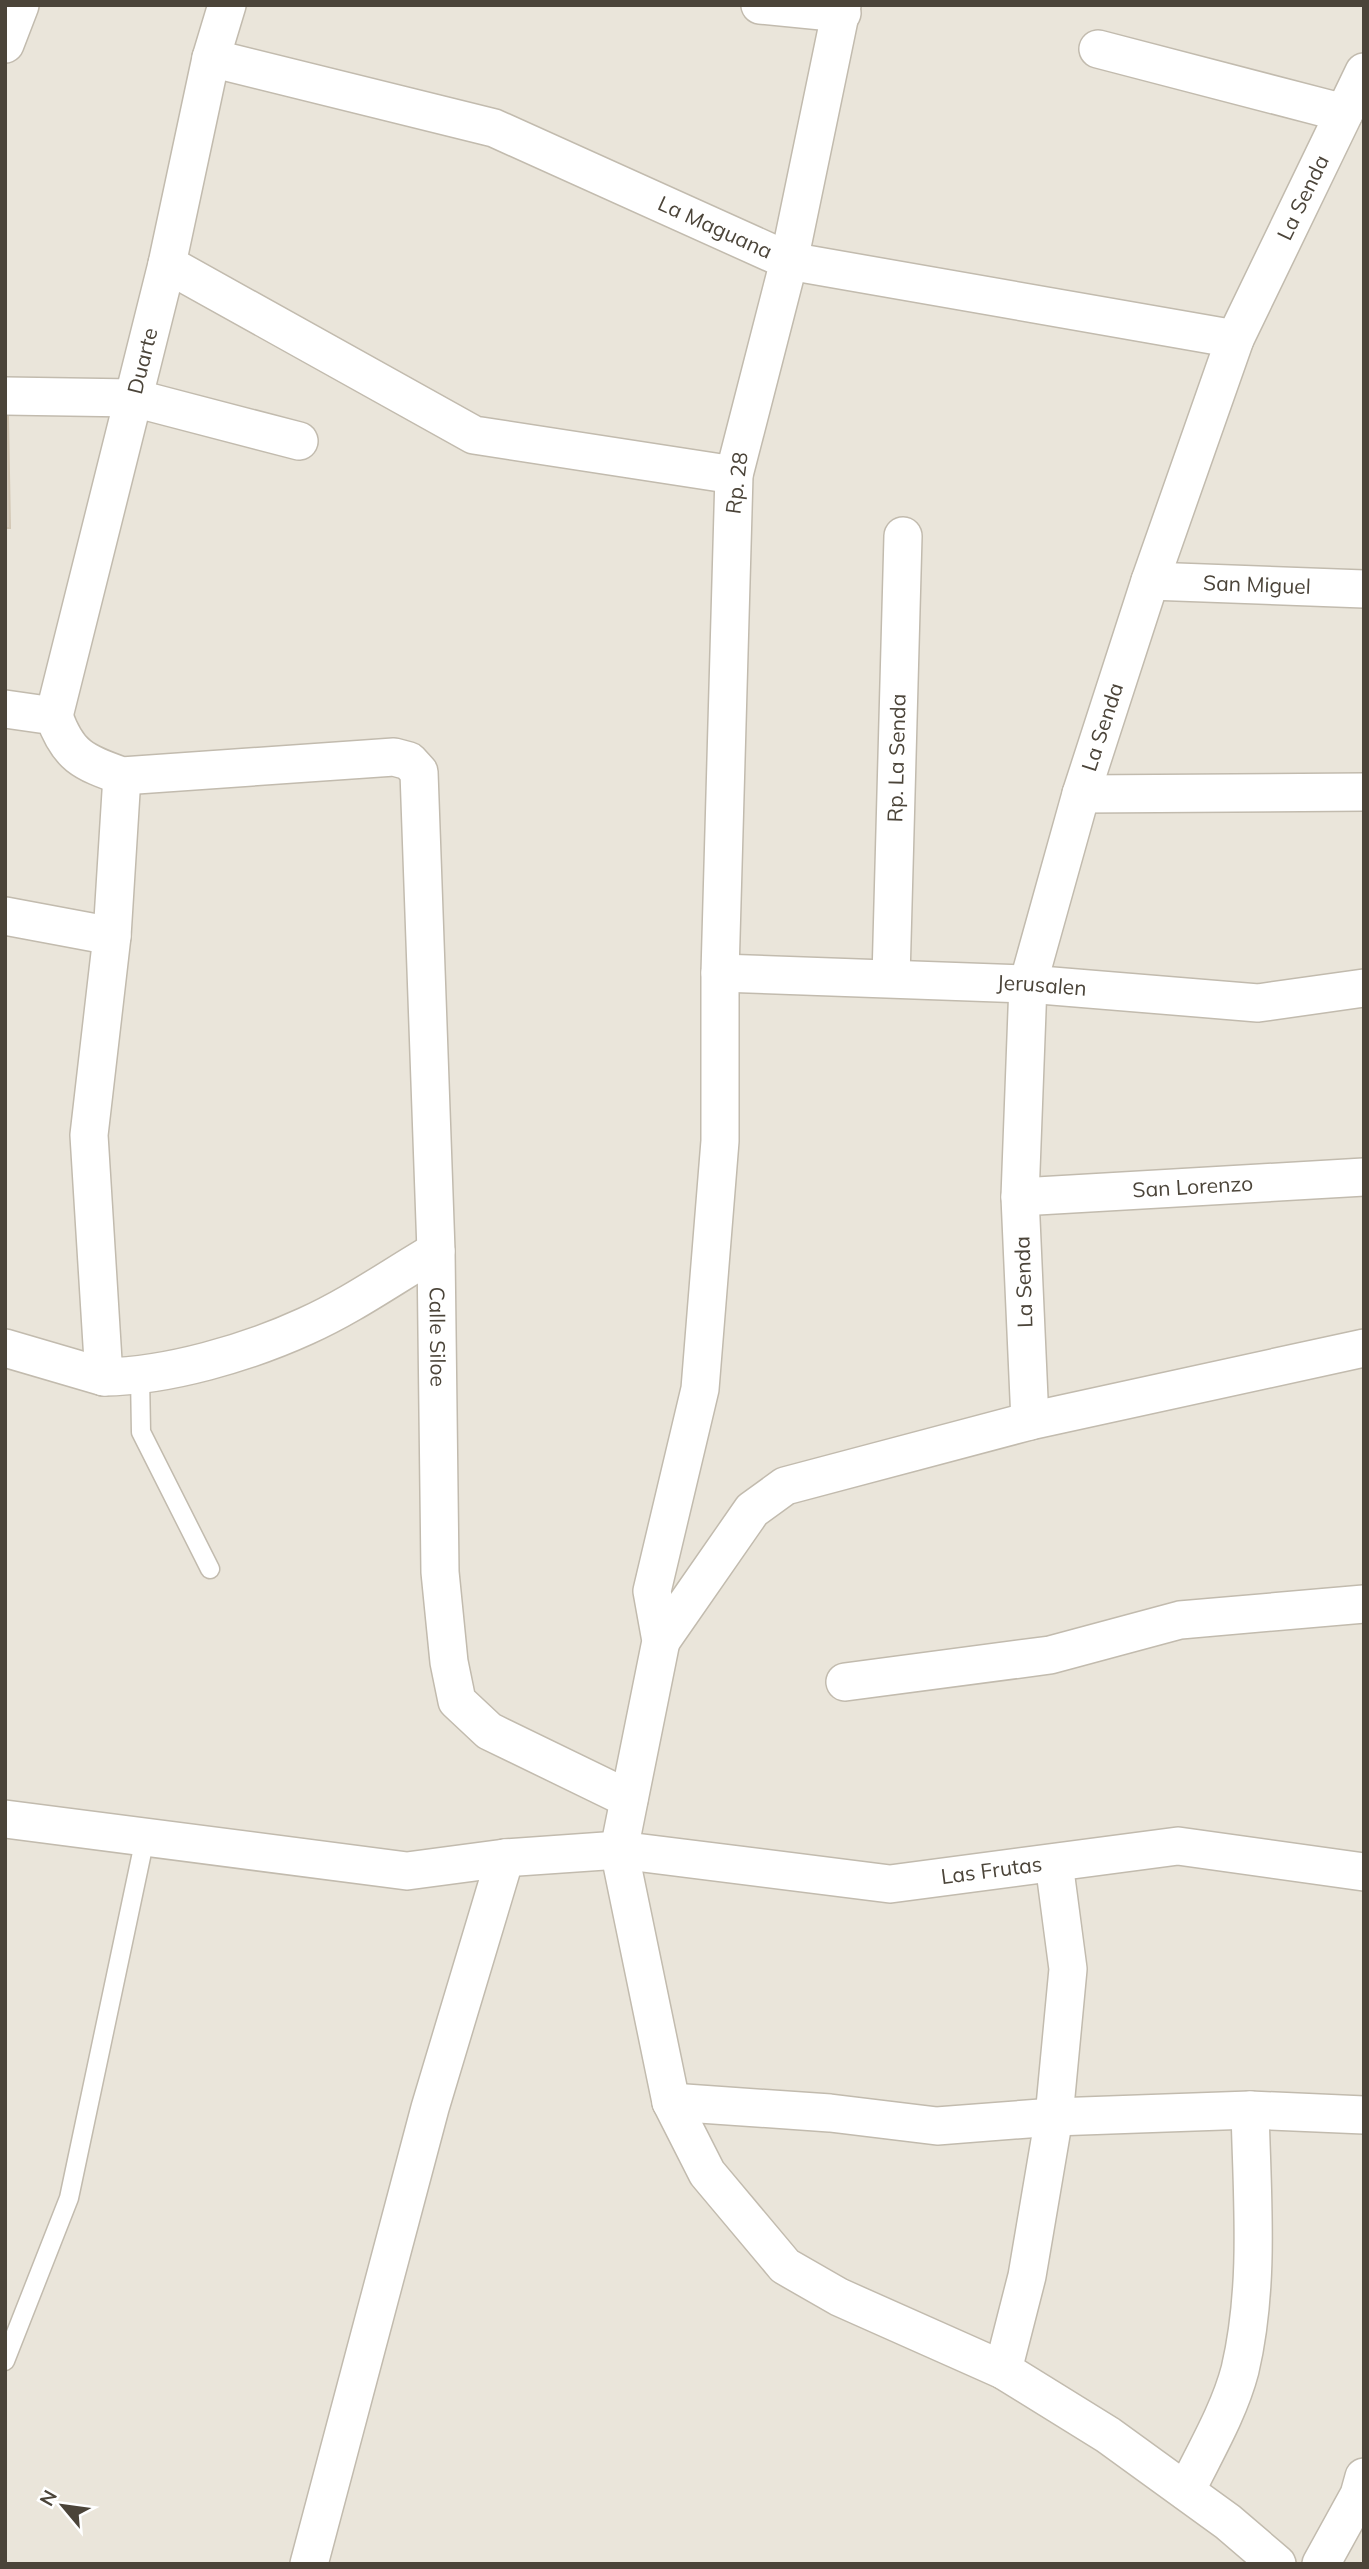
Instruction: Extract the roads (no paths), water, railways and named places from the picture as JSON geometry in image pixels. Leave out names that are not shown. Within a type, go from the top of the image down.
[{"type":"street","points":[[5,44],[20,5]]},
{"type":"street","name":"Duarte","points":[[54,716],[167,264],[211,58],[227,5]]},
{"type":"street","points":[[760,5],[842,9]]},
{"type":"street","name":"Rp. 28","points":[[661,1641],[652,1591],[701,1375],[720,1141],[720,973],[734,475],[789,261],[842,9]]},
{"type":"street","points":[[1098,49],[1344,113]]},
{"type":"street","name":"La Maguana","points":[[211,58],[494,128],[789,261],[1235,339]]},
{"type":"street","name":"La Senda","points":[[1030,1421],[1020,1197],[1028,984],[1081,794],[1150,581],[1235,339],[1364,72]]},
{"type":"street","points":[[167,264],[474,435],[734,475]]},
{"type":"street","points":[[5,390],[5,396],[134,398],[299,441]]},
{"type":"street","name":"Rp. La Senda","points":[[891,978],[903,536]]},
{"type":"street","name":"San Miguel","points":[[1150,581],[1364,589]]},
{"type":"street","points":[[5,709],[54,716],[62,741],[85,762],[122,776],[112,936],[89,1135],[104,1377]]},
{"type":"street","name":"Calle Siloe","points":[[122,776],[394,757],[410,761],[419,772],[436,1251],[440,1572],[449,1662],[457,1701],[489,1731],[629,1799]]},
{"type":"street","points":[[1081,794],[1364,792]]},
{"type":"street","points":[[5,916],[112,936]]},
{"type":"street","name":"Jerusalen","points":[[720,973],[1028,984],[1258,1003],[1364,988]]},
{"type":"street","name":"San Lorenzo","points":[[1020,1197],[1364,1177]]},
{"type":"street","points":[[5,1348],[104,1377],[140,1377],[205,1361],[306,1326],[436,1251]]},
{"type":"street","points":[[1277,2564],[1186,2491],[1108,2435],[1003,2370],[839,2297],[785,2266],[707,2173],[671,2102],[619,1850],[661,1641],[752,1510],[785,1486],[1030,1421],[1364,1348]]},
{"type":"street","points":[[845,1682],[1050,1655],[1180,1620],[1364,1604]]},
{"type":"street","name":"Las Frutas","points":[[5,1819],[407,1871],[505,1858],[619,1850],[890,1884],[1178,1846],[1364,1872]]},
{"type":"street","points":[[309,2564],[429,2108],[505,1858]]},
{"type":"street","points":[[1003,2370],[1027,2276],[1054,2117],[1068,1969],[1054,1863]]},
{"type":"street","points":[[671,2102],[830,2113],[937,2126],[1054,2117],[1250,2110],[1364,2115]]},
{"type":"street","points":[[1186,2491],[1228,2405],[1240,2370],[1250,2316],[1253,2262],[1250,2110]]},
{"type":"street","points":[[1321,2564],[1359,2495],[1364,2477]]},
{"type":"lane","points":[[140,1377],[141,1432],[210,1569]]},
{"type":"lane","points":[[5,2361],[69,2198],[145,1838]]}]
